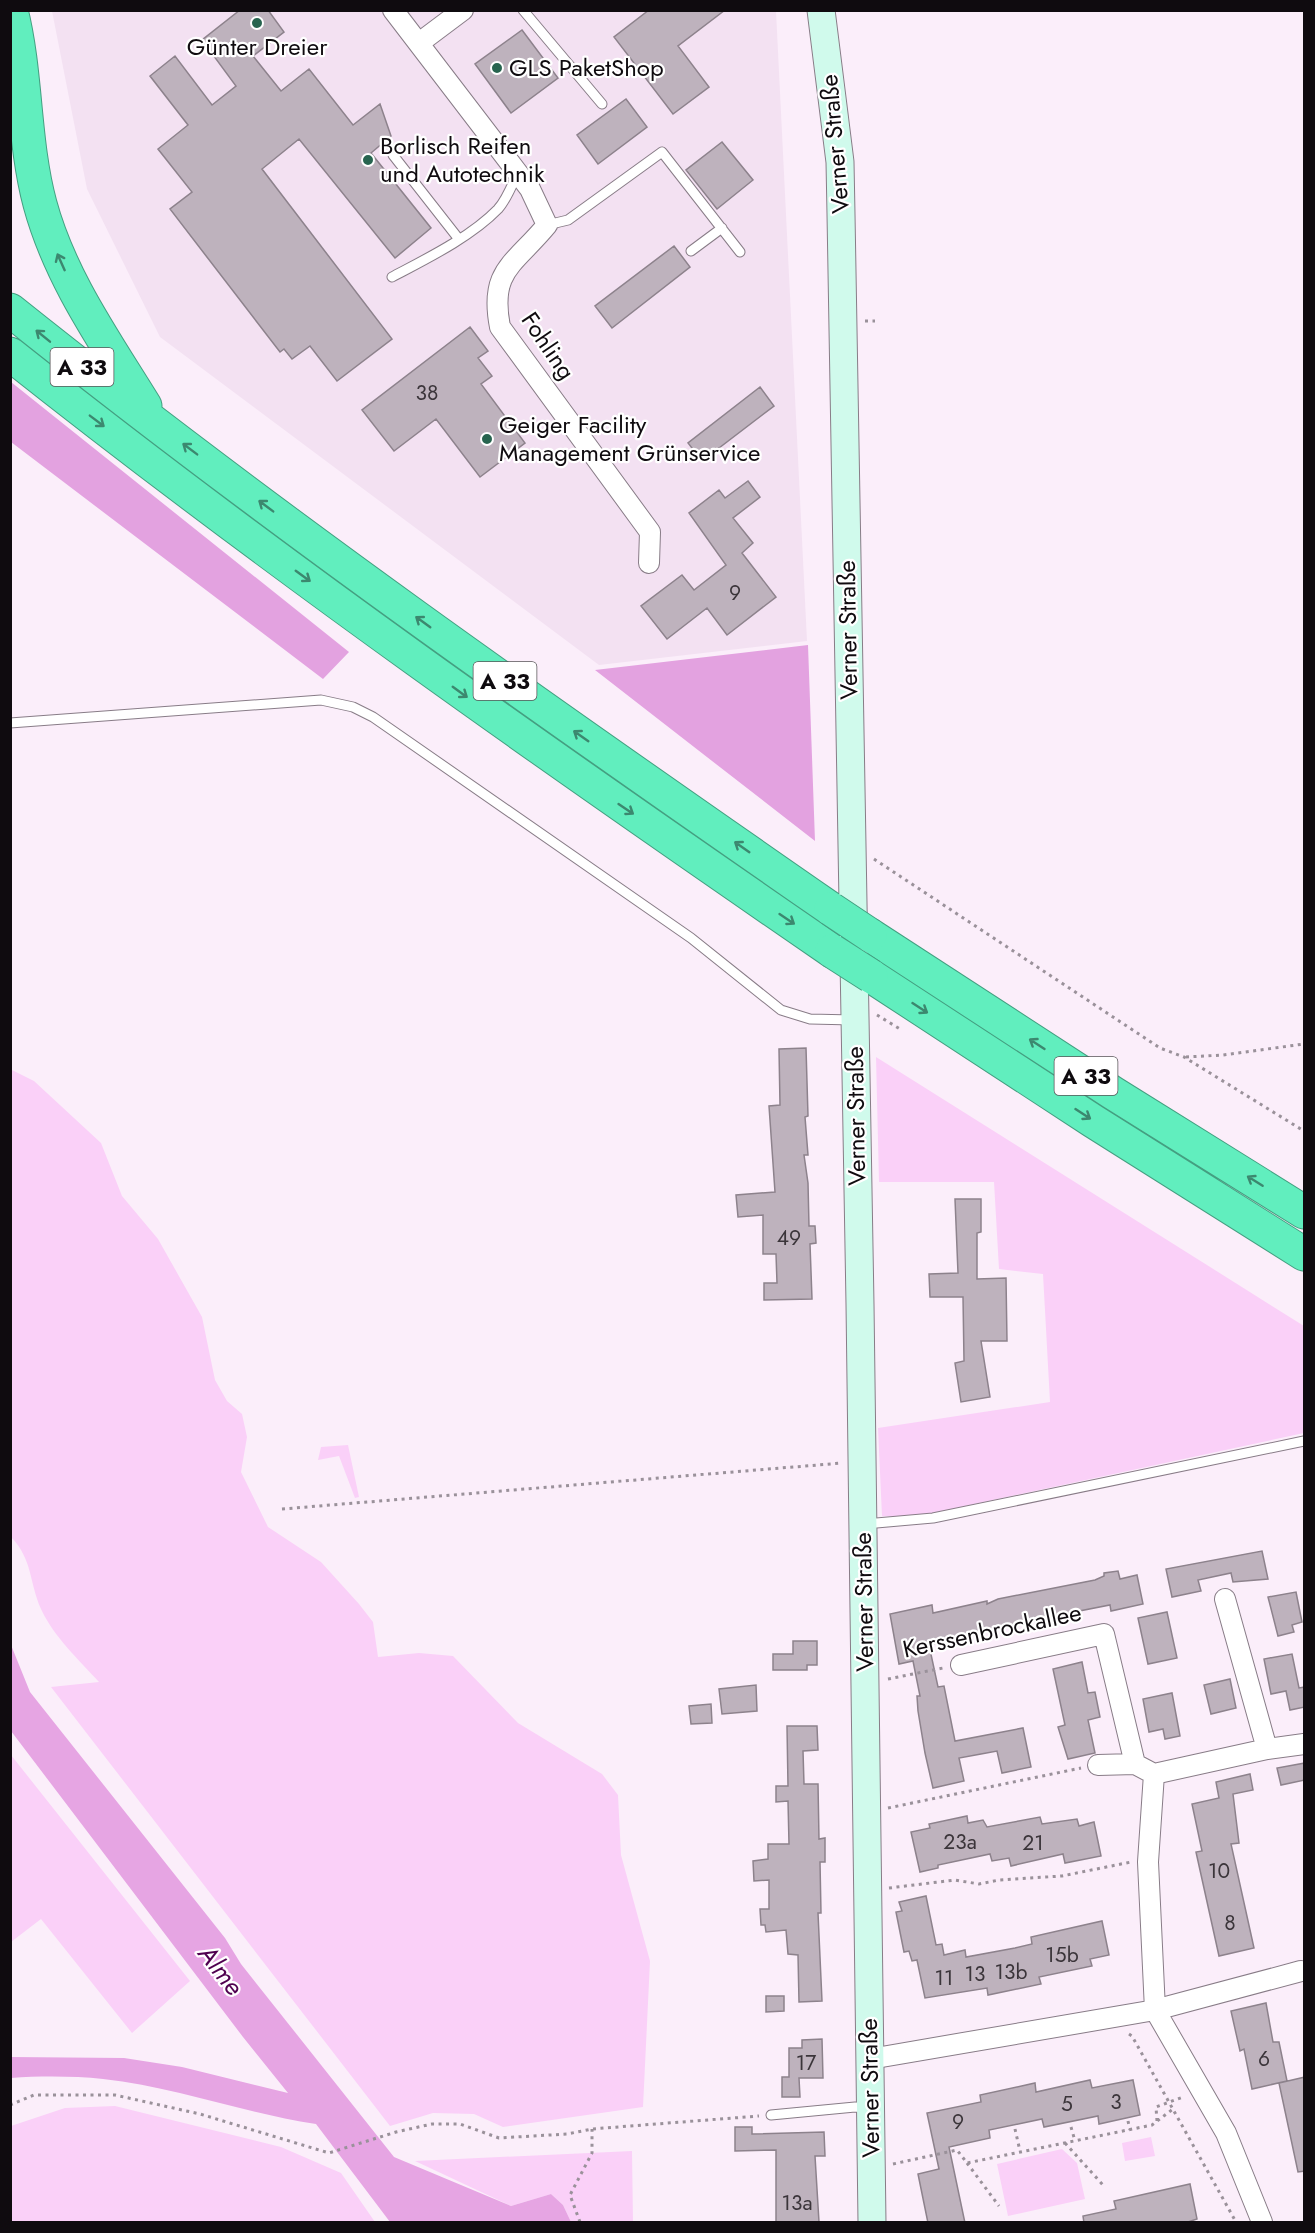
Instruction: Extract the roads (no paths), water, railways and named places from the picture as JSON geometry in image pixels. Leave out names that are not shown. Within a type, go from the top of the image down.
[{"type":"highway","points":[[11,10],[33,170],[51,237],[75,292],[156,423]]},
{"type":"highway","name":"A 33","points":[[10,310],[156,423],[581,736],[870,935],[1113,1093],[1305,1212]]},
{"type":"highway","name":"A 33","points":[[10,354],[274,555],[519,735],[832,951],[1093,1121],[1305,1254]]},
{"type":"main road","name":"Verner Straße","points":[[821,10],[840,162],[852,855],[864,1016],[861,1461],[872,2223]]},
{"type":"street","points":[[393,10],[518,172],[530,189],[547,225]]},
{"type":"street","points":[[419,43],[463,10]]},
{"type":"street","name":"Fohling","points":[[547,225],[501,276],[496,296],[500,327],[650,532],[649,563]]},
{"type":"street","points":[[1225,1599],[1267,1749]]},
{"type":"street","name":"Kerssenbrockallee","points":[[962,1665],[1104,1634],[1135,1764]]},
{"type":"street","points":[[1098,1765],[1135,1764],[1154,1774],[1305,1743]]},
{"type":"street","points":[[1154,1774],[1148,1862],[1155,2010],[1226,2133],[1262,2223]]},
{"type":"street","points":[[870,2059],[1155,2010],[1301,1971]]},
{"type":"lane","points":[[523,10],[602,104]]},
{"type":"lane","points":[[547,225],[568,220],[662,152],[740,252]]},
{"type":"lane","points":[[393,155],[458,238]]},
{"type":"lane","points":[[392,277],[458,238],[499,208],[518,172]]},
{"type":"lane","points":[[691,251],[722,228]]},
{"type":"lane","points":[[10,723],[321,700],[353,707],[382,724],[691,938],[781,1010],[810,1019],[864,1016]]},
{"type":"lane","points":[[863,1524],[933,1518],[1305,1441]]},
{"type":"lane","points":[[771,2115],[855,2107],[870,2108]]},
{"type":"water","name":"Alme","points":[[11,1645],[30,1692],[225,1938],[241,1964],[394,2157],[511,2206],[551,2194],[563,2205],[571,2222],[390,2222],[316,2124],[130,2083],[80,2077],[11,2078],[11,2057],[124,2058],[182,2067],[288,2093],[11,1731]]},
{"type":"place","name":"Günter Dreier","points":[[257,23]]},
{"type":"place","name":"GLS PaketShop","points":[[497,68]]},
{"type":"place","name":"Borlisch Reifen und Autotechnik","points":[[368,160]]},
{"type":"place","name":"Geiger Facility Management Grünservice","points":[[487,439]]}]
